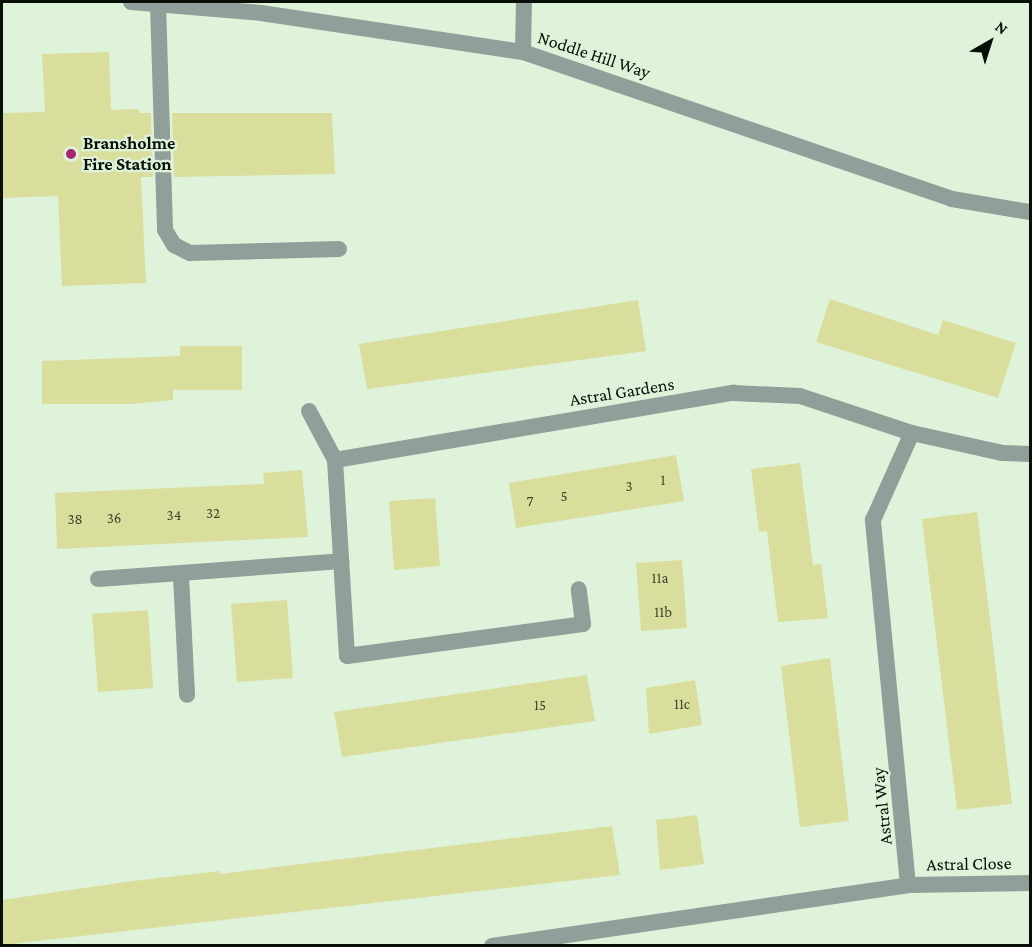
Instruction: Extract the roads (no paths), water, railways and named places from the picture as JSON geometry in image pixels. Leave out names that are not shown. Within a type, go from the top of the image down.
[{"type":"street","name":"Noddle Hill Way","points":[[131,2],[261,13],[523,52],[952,199],[1030,212]]},
{"type":"street","points":[[523,52],[524,2]]},
{"type":"street","points":[[158,5],[165,230],[174,245],[190,253],[339,249]]},
{"type":"street","name":"Astral Gardens","points":[[335,460],[733,393],[800,396],[912,433]]},
{"type":"street","points":[[309,411],[335,460],[347,656],[583,624],[579,590]]},
{"type":"street","points":[[912,433],[1002,453],[1030,454]]},
{"type":"street","name":"Astral Way","points":[[908,885],[873,520],[912,433]]},
{"type":"street","points":[[98,579],[181,576],[341,561]]},
{"type":"street","points":[[181,576],[187,694]]},
{"type":"street","name":"Astral Close","points":[[908,885],[1030,883]]},
{"type":"street","points":[[492,945],[908,885]]},
{"type":"place","name":"Bransholme Fire Station","points":[[71,154]]}]
